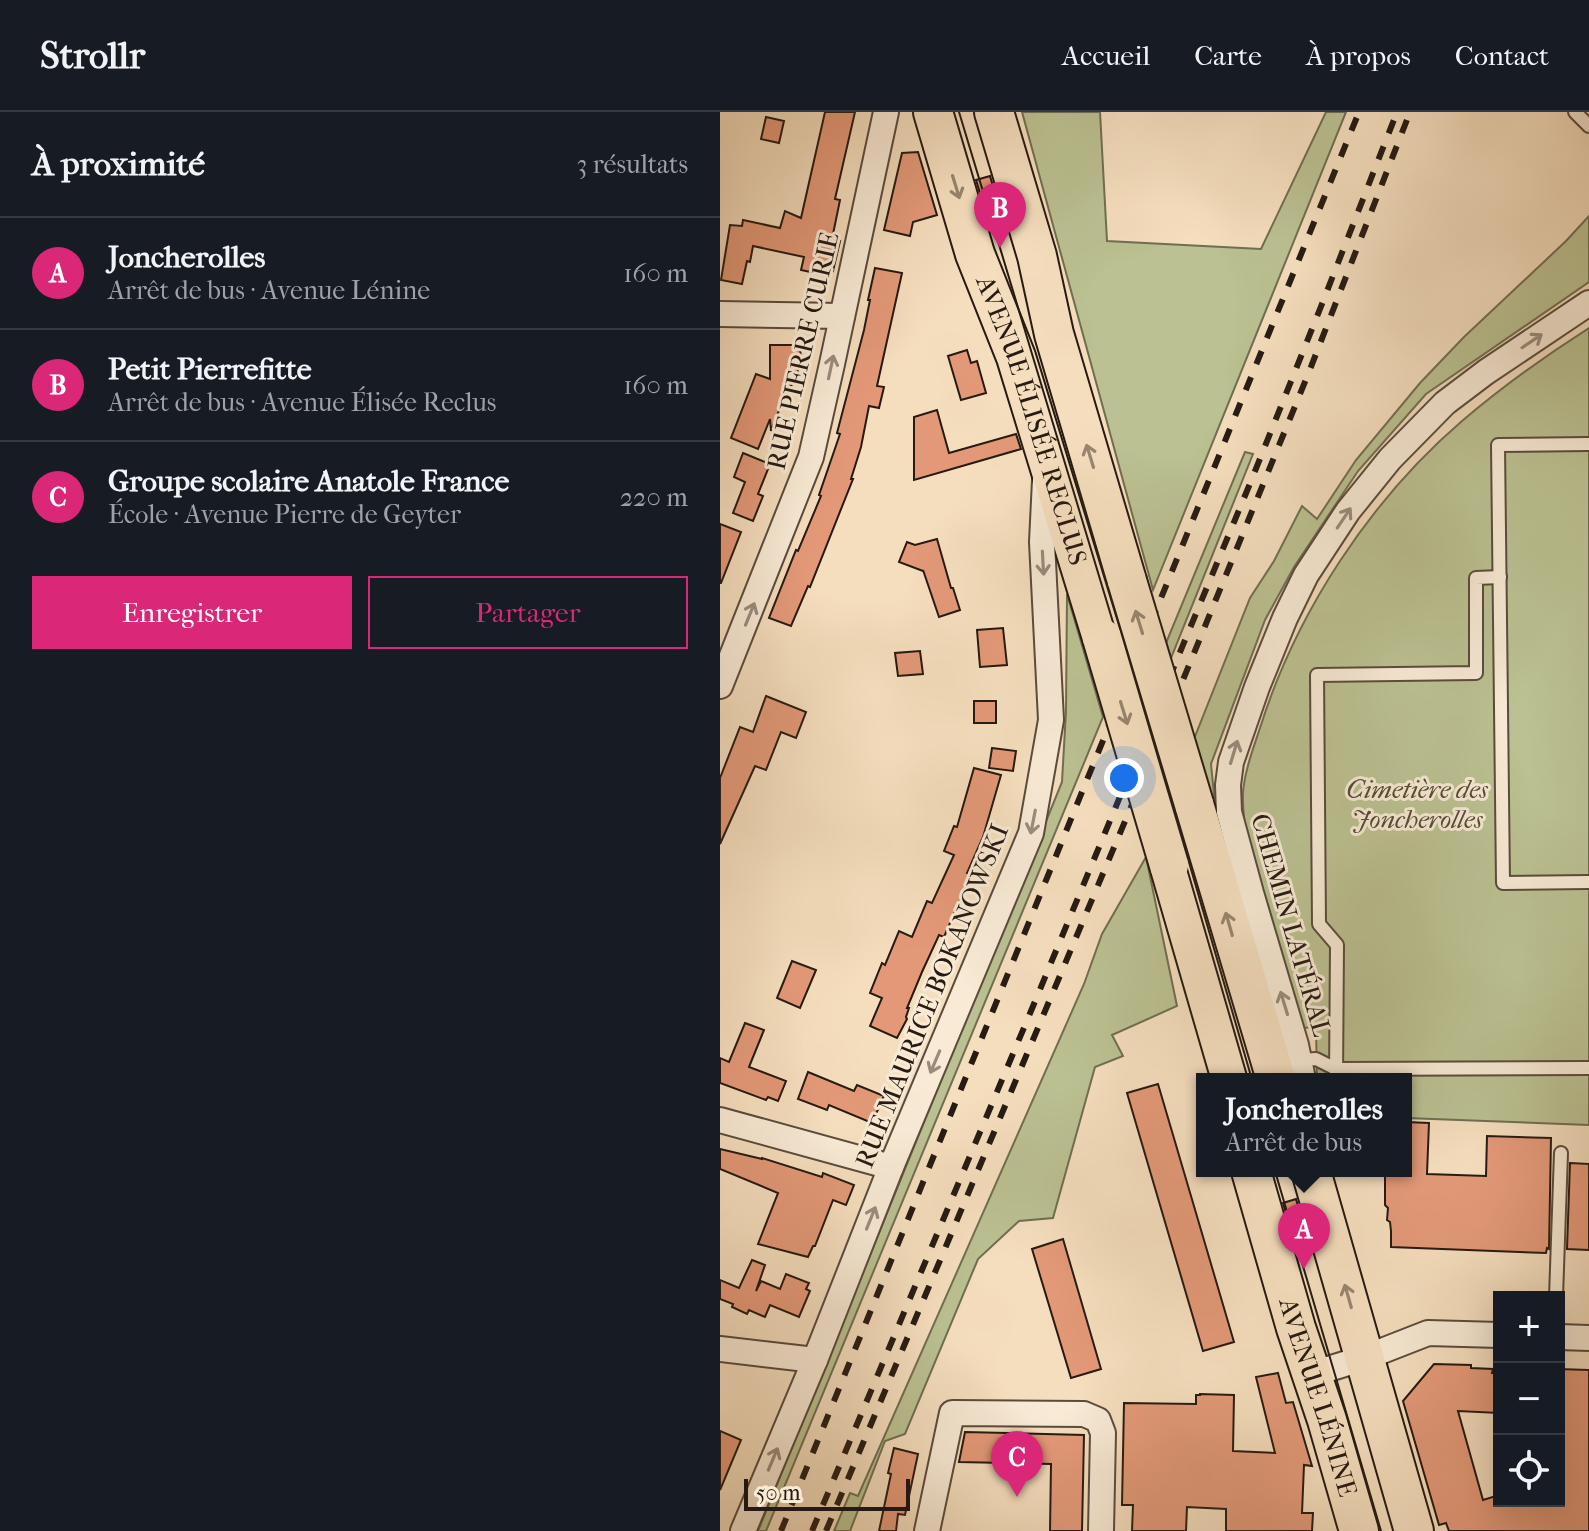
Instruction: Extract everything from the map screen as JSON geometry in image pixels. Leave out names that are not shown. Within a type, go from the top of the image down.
[{"type":"main road","name":"AVENUE ÉLISÉE RECLUS","points":[[933,112],[975,254],[1016,357],[1229,1073]]},
{"type":"main road","name":"AVENUE ÉLISÉE RECLUS","points":[[994,112],[1037,256],[1054,334],[1194,804],[1293,1073]]},
{"type":"main road","name":"AVENUE LÉNINE","points":[[1253,1177],[1359,1531]]},
{"type":"main road","name":"AVENUE LÉNINE","points":[[1313,1177],[1414,1531]]},
{"type":"street","name":"RUE PIERRE CURIE","points":[[720,686],[811,457],[886,112]]},
{"type":"street","name":"CHEMIN LATÉRAL","points":[[1293,1073],[1229,812],[1231,762],[1257,687],[1280,628],[1306,575],[1354,503],[1390,459],[1445,403],[1589,303]]},
{"type":"street","points":[[720,314],[842,316]]},
{"type":"street","name":"RUE MAURICE BOKANOWSKI","points":[[743,1531],[1031,833],[1051,720],[1042,542],[1047,458]]},
{"type":"street","points":[[720,1120],[891,1167]]},
{"type":"street","points":[[1312,1374],[1428,1333],[1493,1330]]},
{"type":"street","points":[[1565,1337],[1589,1338]]},
{"type":"street","points":[[720,1349],[815,1360]]},
{"type":"street","points":[[927,1531],[952,1413],[1084,1414],[1098,1420],[1103,1433],[1101,1531]]},
{"type":"lane","points":[[1575,112],[1589,126]]},
{"type":"lane","points":[[1589,444],[1498,445],[1503,883],[1589,882]]},
{"type":"lane","points":[[1336,1073],[1337,945],[1319,924],[1317,675],[1476,673],[1476,578],[1500,577]]},
{"type":"lane","points":[[1293,1073],[1316,1059],[1335,1073]]},
{"type":"lane","points":[[1378,1073],[1589,1068]]},
{"type":"lane","points":[[1559,1291],[1561,1153]]},
{"type":"green space","points":[[1022,112],[1100,112],[1107,241],[1261,249],[1326,112],[1346,112],[1153,590]]},
{"type":"green space","points":[[1589,216],[1589,282],[1426,394],[1358,471],[1294,567],[1265,620],[1211,764],[1217,824],[1194,739],[1250,598],[1274,561],[1302,506],[1317,519],[1356,460],[1420,383]]},
{"type":"green space","name":"Cimetière des Joncherolles","points":[[1589,328],[1589,1125],[1412,1118],[1412,1073],[1317,1073],[1316,1027],[1302,1028],[1247,841],[1243,792],[1252,752],[1275,685],[1315,601],[1340,561],[1367,523],[1428,452],[1493,396]]},
{"type":"green space","points":[[1245,452],[1253,454],[1171,658],[1166,643]]},
{"type":"green space","points":[[1067,594],[1103,717],[766,1531],[758,1531],[1062,782]]},
{"type":"green space","points":[[1146,857],[1177,1006],[1112,1035],[1123,1056],[1095,1067],[1053,1218],[1019,1221],[978,1259],[905,1434],[885,1441],[850,1531],[834,1531],[850,1493],[858,1496],[1084,984],[1102,934]]},
{"type":"building","points":[[825,112],[855,112],[835,199],[840,200],[832,239],[840,241],[833,271],[821,268],[820,274],[801,270],[804,257],[753,246],[742,284],[721,280],[730,225],[742,226],[743,220],[780,228],[785,211],[801,218]]},
{"type":"building","points":[[766,117],[784,121],[779,143],[761,139]]},
{"type":"building","points":[[918,152],[937,215],[913,222],[910,236],[884,230],[902,153]]},
{"type":"building","points":[[990,176],[1004,223],[990,227],[976,180]]},
{"type":"building","points":[[875,268],[902,273],[877,386],[884,387],[879,408],[869,406],[853,479],[791,626],[769,618],[821,496],[840,434],[837,433],[864,330]]},
{"type":"building","points":[[770,345],[800,345],[801,363],[798,363],[798,378],[787,390],[771,431],[770,419],[758,449],[731,438],[756,374],[770,379]]},
{"type":"building","points":[[967,350],[971,363],[977,361],[986,393],[961,400],[948,356]]},
{"type":"building","points":[[937,410],[949,453],[1016,434],[1021,449],[914,480],[914,417]]},
{"type":"building","points":[[743,453],[770,464],[758,494],[763,496],[753,521],[733,513],[745,482],[734,477]]},
{"type":"building","points":[[720,524],[741,532],[721,583],[720,583]]},
{"type":"building","points":[[937,539],[960,610],[939,617],[923,570],[899,562],[907,542],[915,545]]},
{"type":"building","points":[[1003,628],[1007,665],[980,667],[977,630]]},
{"type":"building","points":[[920,651],[923,674],[898,676],[895,653]]},
{"type":"building","points":[[766,696],[806,712],[796,738],[781,732],[766,770],[755,766],[720,844],[720,778],[740,727],[753,732]]},
{"type":"building","points":[[974,701],[996,701],[996,723],[974,723]]},
{"type":"building","points":[[992,748],[1016,751],[1013,771],[989,768]]},
{"type":"building","points":[[974,768],[1001,775],[983,837],[967,873],[971,875],[944,937],[939,935],[922,972],[907,1008],[907,1019],[897,1038],[870,1026],[882,998],[870,993],[899,931],[912,937],[927,901],[932,903],[954,855],[944,851],[954,826],[957,827]]},
{"type":"building","points":[[792,961],[816,970],[800,1008],[777,998]]},
{"type":"building","points":[[745,1023],[764,1030],[749,1067],[786,1081],[778,1101],[768,1097],[766,1100],[720,1083],[720,1058],[729,1062]]},
{"type":"building","points":[[808,1072],[854,1091],[857,1085],[884,1096],[872,1123],[829,1105],[827,1110],[798,1099]]},
{"type":"building","points":[[1158,1084],[1234,1342],[1203,1351],[1127,1093]]},
{"type":"building","points":[[1412,1122],[1429,1123],[1427,1174],[1486,1176],[1487,1136],[1551,1138],[1549,1249],[1546,1253],[1391,1247],[1388,1208],[1385,1205],[1385,1177],[1412,1177]]},
{"type":"building","points":[[720,1149],[762,1158],[822,1177],[823,1173],[854,1185],[846,1205],[833,1200],[808,1257],[758,1244],[778,1193],[720,1169]]},
{"type":"building","points":[[1570,1163],[1589,1164],[1589,1250],[1567,1249]]},
{"type":"building","points":[[1296,1199],[1310,1247],[1297,1250],[1283,1203]]},
{"type":"building","points":[[1063,1239],[1101,1369],[1071,1378],[1032,1249]]},
{"type":"building","points":[[752,1260],[765,1265],[756,1291],[761,1281],[780,1289],[786,1274],[809,1283],[806,1289],[810,1291],[799,1317],[770,1305],[765,1317],[749,1310],[747,1314],[720,1299],[720,1280],[739,1288]]},
{"type":"building","points":[[1434,1364],[1493,1369],[1493,1413],[1458,1411],[1483,1500],[1493,1497],[1493,1507],[1565,1507],[1565,1369],[1589,1370],[1589,1531],[1449,1531],[1446,1523],[1439,1525],[1403,1401]]},
{"type":"building","points":[[1278,1373],[1286,1403],[1293,1402],[1312,1466],[1304,1465],[1302,1513],[1313,1513],[1312,1531],[1226,1531],[1226,1509],[1187,1507],[1186,1531],[1132,1531],[1133,1505],[1122,1505],[1124,1403],[1196,1404],[1196,1395],[1200,1394],[1234,1395],[1233,1451],[1275,1453],[1256,1377]]},
{"type":"building","points":[[720,1431],[741,1440],[720,1490]]},
{"type":"building","points":[[965,1432],[1084,1435],[1082,1531],[1050,1531],[1051,1464],[959,1462]]},
{"type":"building","points":[[894,1448],[918,1454],[905,1515],[898,1514],[896,1531],[879,1531],[891,1474],[888,1473]]},
{"type":"tram line","points":[[959,112],[1246,1073]]},
{"type":"tram line","points":[[1277,1177],[1381,1531]]},
{"type":"railway","points":[[781,1531],[1359,112]]},
{"type":"railway","points":[[812,1531],[1249,486],[1397,112]]},
{"type":"railway","points":[[826,1531],[1131,807],[1309,372],[1410,112]]},
{"type":"place","name":"Petit Pierrefitte","points":[[1000,248]]},
{"type":"place","name":"Joncherolles","points":[[1304,1269]]},
{"type":"place","name":"Groupe scolaire Anatole France","points":[[1017,1497]]}]
